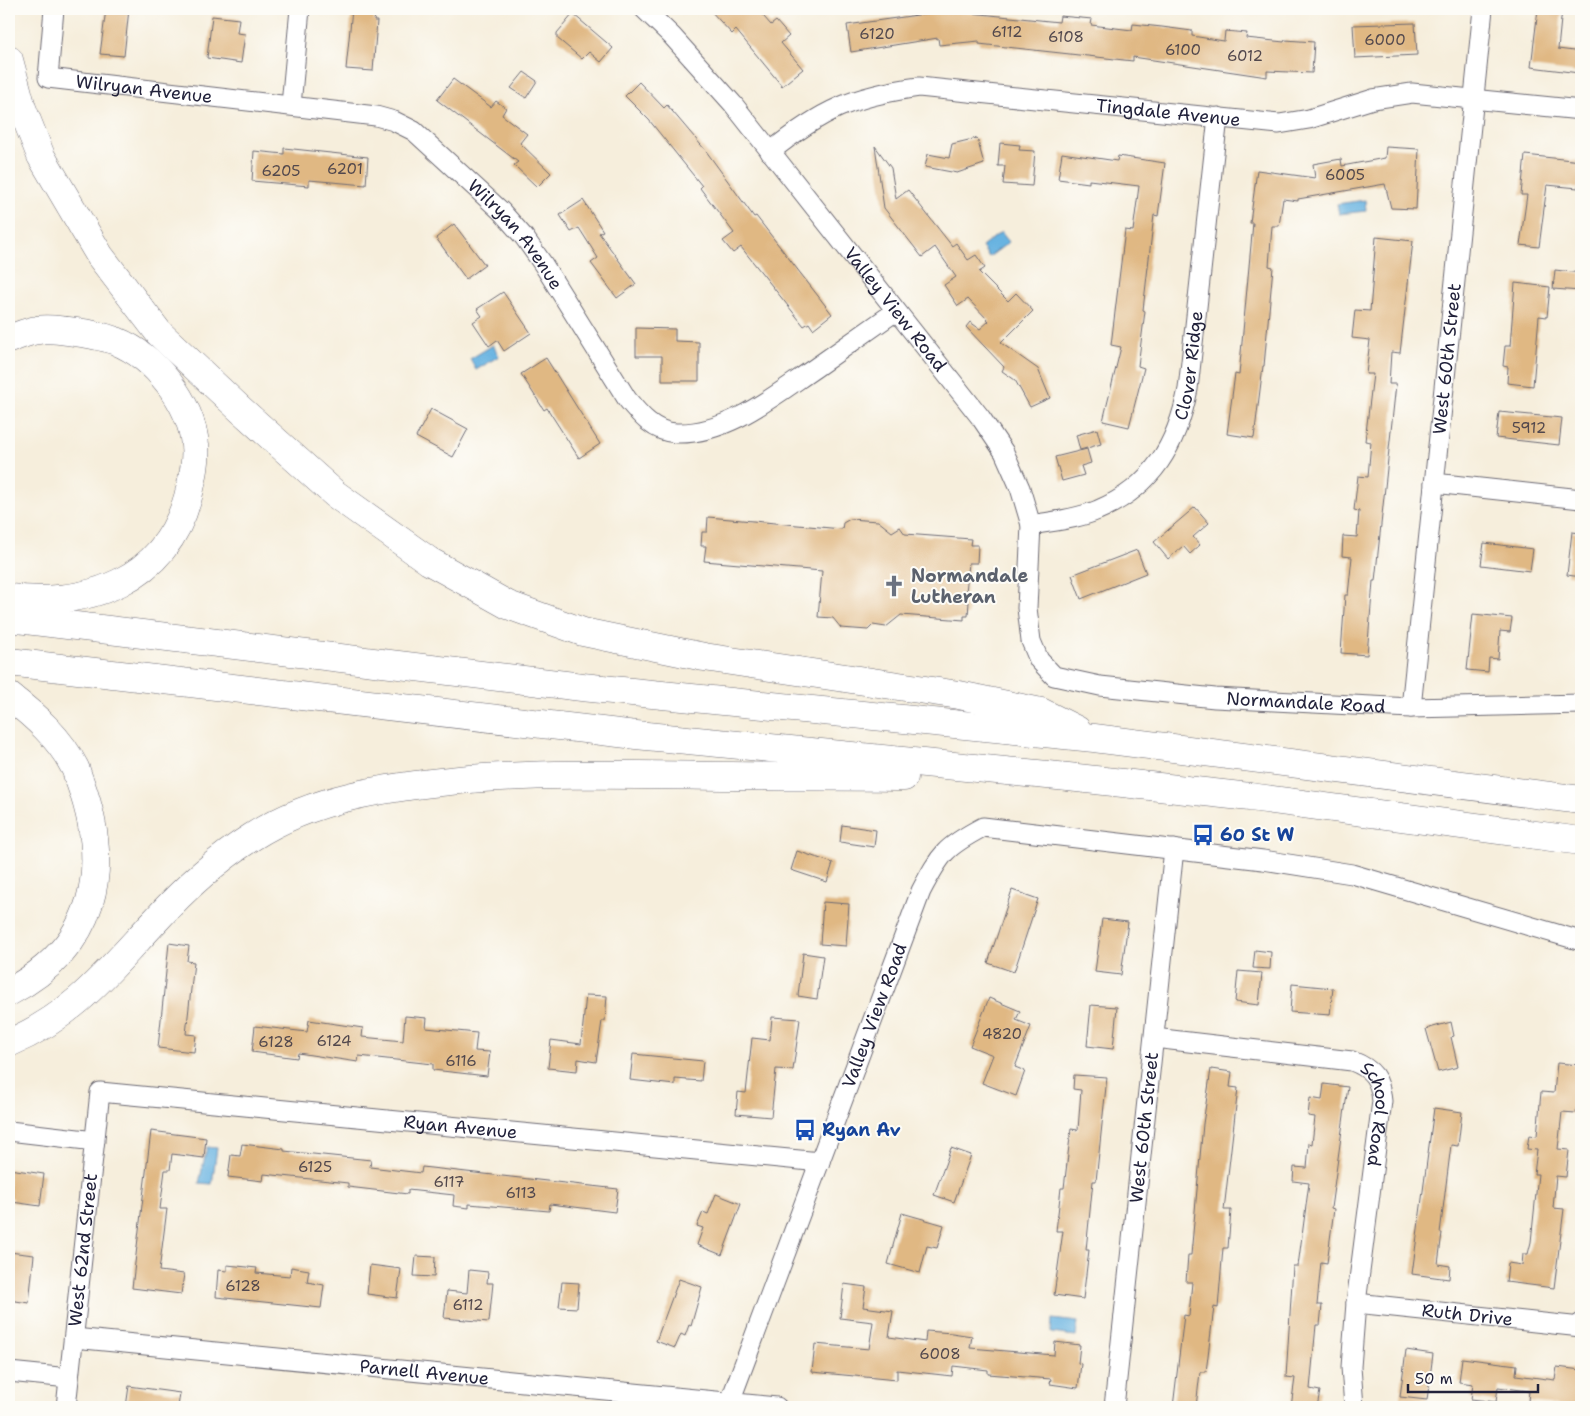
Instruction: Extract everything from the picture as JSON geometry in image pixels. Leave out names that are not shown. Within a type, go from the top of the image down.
[{"type":"highway","points":[[9,60],[22,108],[41,156],[100,256],[159,334],[335,494],[429,561],[508,605],[583,632],[704,657],[960,695],[1041,712],[1094,738]]},
{"type":"highway","points":[[9,339],[37,330],[55,330],[104,337],[134,350],[155,368],[179,398],[195,444],[195,463],[185,507],[163,549],[147,565],[124,582],[78,597],[9,598]]},
{"type":"highway","points":[[9,618],[582,687],[1094,738],[1581,800]]},
{"type":"highway","points":[[9,662],[636,735],[1068,777],[1250,797],[1581,841]]},
{"type":"highway","points":[[9,696],[37,717],[76,769],[92,819],[96,846],[94,886],[82,921],[54,959],[34,977],[9,992]]},
{"type":"highway","points":[[9,1043],[52,1020],[83,998],[177,898],[239,846],[272,826],[309,809],[354,794],[434,782],[502,776],[609,773],[732,776],[1068,777]]},
{"type":"street","name":"Wilryan Avenue","points":[[54,9],[48,78],[376,116],[394,121],[414,131],[501,211],[524,237],[628,400],[639,415],[656,428],[675,433],[727,423],[742,416],[757,408],[896,311]]},
{"type":"street","points":[[291,105],[300,9]]},
{"type":"street","name":"Valley View Road","points":[[644,9],[672,36],[733,104],[981,418],[1004,452],[1020,488],[1031,526],[1027,608],[1032,642],[1040,660]]},
{"type":"street","name":"West 60th Street","points":[[1412,708],[1483,9]]},
{"type":"street","name":"Tingdale Avenue","points":[[770,152],[819,116],[851,101],[886,92],[919,88],[1280,124],[1309,119],[1373,99],[1412,94],[1474,98],[1581,110]]},
{"type":"street","name":"Clover Ridge","points":[[1031,526],[1098,510],[1126,494],[1151,473],[1169,448],[1179,427],[1188,389],[1218,117]]},
{"type":"street","points":[[1434,483],[1581,499]]},
{"type":"street","name":"Normandale Road","points":[[1040,660],[1054,676],[1100,686],[1215,698],[1412,708],[1581,704]]},
{"type":"street","name":"Valley View Road","points":[[729,1405],[902,936],[921,891],[938,859],[948,848],[984,827],[1174,849]]},
{"type":"street","points":[[1174,849],[1352,874],[1581,941]]},
{"type":"street","name":"West 60th Street","points":[[1114,1407],[1174,849]]},
{"type":"street","name":"School Road","points":[[1154,1038],[1352,1061],[1365,1066],[1375,1075],[1381,1086],[1382,1101],[1356,1304],[1350,1367],[1354,1407]]},
{"type":"street","name":"Ryan Avenue","points":[[100,1092],[820,1162]]},
{"type":"street","name":"West 62nd Street","points":[[66,1407],[100,1092]]},
{"type":"street","points":[[9,1131],[95,1141]]},
{"type":"street","name":"Ruth Drive","points":[[1356,1304],[1581,1327]]},
{"type":"street","name":"Parnell Avenue","points":[[74,1338],[729,1405],[777,1407]]},
{"type":"street","points":[[9,1372],[69,1378]]},
{"type":"water","points":[[1365,200],[1366,211],[1339,214],[1337,204]]},
{"type":"water","points":[[1001,232],[1009,242],[989,257],[982,247]]},
{"type":"water","points":[[493,345],[499,356],[476,370],[470,359]]},
{"type":"water","points":[[207,1147],[217,1148],[212,1184],[199,1183]]},
{"type":"water","points":[[1052,1319],[1078,1322],[1076,1336],[1051,1333]]},
{"type":"building","points":[[106,9],[129,9],[124,56],[100,54]]},
{"type":"building","points":[[352,9],[376,9],[374,21],[377,21],[373,71],[346,69]]},
{"type":"building","points":[[709,9],[757,9],[771,25],[776,21],[789,36],[781,43],[803,69],[782,86],[736,30],[732,34]]},
{"type":"building","points":[[960,9],[961,12],[1059,22],[1060,16],[1092,19],[1091,25],[1132,30],[1133,24],[1162,27],[1192,31],[1192,36],[1224,41],[1225,31],[1247,33],[1246,38],[1284,42],[1285,40],[1314,42],[1312,73],[1267,71],[1267,77],[1133,57],[1133,61],[979,44],[979,41],[939,45],[938,38],[851,52],[847,25]]},
{"type":"building","points":[[1538,9],[1562,9],[1558,49],[1581,52],[1579,73],[1531,67]]},
{"type":"building","points":[[573,14],[613,48],[601,62],[589,52],[582,59],[557,38],[557,33]]},
{"type":"building","points":[[212,16],[239,19],[237,33],[245,34],[241,63],[207,58]]},
{"type":"building","points":[[1415,23],[1417,55],[1355,58],[1353,25]]},
{"type":"building","points":[[524,72],[537,81],[526,98],[511,88]]},
{"type":"building","points":[[453,79],[491,107],[496,101],[506,108],[502,115],[527,134],[520,143],[551,173],[537,187],[514,165],[518,162],[437,100]]},
{"type":"building","points":[[639,82],[664,108],[667,105],[706,151],[754,217],[756,216],[832,314],[813,329],[809,323],[804,326],[741,247],[733,253],[723,241],[734,233],[700,188],[702,186],[649,120],[625,96]]},
{"type":"building","points":[[977,138],[984,164],[957,173],[925,167],[928,154],[949,158],[952,144]]},
{"type":"building","points":[[1000,143],[1020,145],[1019,150],[1035,151],[1032,186],[1003,184],[1005,166],[998,166]]},
{"type":"building","points":[[875,146],[891,168],[896,199],[908,190],[952,246],[956,243],[968,260],[976,255],[985,268],[979,272],[1008,301],[1016,293],[1033,311],[1001,343],[1038,369],[1050,398],[1030,407],[1015,380],[1002,371],[1004,367],[966,327],[970,322],[980,329],[989,321],[968,299],[958,306],[944,285],[956,277],[935,247],[922,257],[884,208]]},
{"type":"building","points":[[1386,147],[1419,149],[1416,209],[1391,208],[1385,184],[1298,199],[1298,201],[1283,199],[1279,226],[1272,226],[1269,266],[1273,267],[1264,366],[1254,438],[1227,434],[1235,374],[1239,375],[1253,223],[1250,223],[1257,170],[1315,178],[1313,164],[1341,159],[1342,166],[1385,158]]},
{"type":"building","points":[[284,148],[368,157],[366,185],[309,180],[309,186],[252,181],[254,151],[284,154]]},
{"type":"building","points":[[1062,153],[1117,161],[1118,156],[1165,163],[1158,216],[1154,215],[1143,310],[1145,311],[1138,366],[1144,368],[1129,427],[1103,421],[1121,347],[1111,345],[1125,230],[1133,231],[1139,186],[1089,180],[1089,183],[1058,179]]},
{"type":"building","points":[[1525,155],[1581,161],[1578,188],[1547,185],[1539,247],[1520,245],[1527,195],[1521,195]]},
{"type":"building","points":[[583,200],[603,231],[599,233],[636,284],[617,298],[591,263],[598,258],[579,228],[571,232],[560,215]]},
{"type":"building","points":[[454,224],[485,265],[466,279],[436,238]]},
{"type":"building","points":[[1376,237],[1413,241],[1400,353],[1391,352],[1389,384],[1396,384],[1375,581],[1373,581],[1367,655],[1341,653],[1345,595],[1348,595],[1352,557],[1342,556],[1343,536],[1357,537],[1359,511],[1354,510],[1358,476],[1368,477],[1371,442],[1365,441],[1373,374],[1366,374],[1370,340],[1352,338],[1355,310],[1370,311]]},
{"type":"building","points":[[1555,270],[1581,273],[1581,291],[1553,289]]},
{"type":"building","points":[[1515,283],[1550,287],[1547,317],[1539,316],[1533,386],[1507,383],[1508,367],[1503,366],[1505,346],[1510,346]]},
{"type":"building","points":[[503,292],[531,333],[504,351],[497,340],[489,346],[473,322],[482,316],[477,309]]},
{"type":"building","points":[[636,328],[675,329],[675,341],[699,342],[699,381],[662,381],[662,356],[636,356]]},
{"type":"building","points":[[546,358],[600,444],[579,458],[547,408],[544,410],[521,374]]},
{"type":"building","points":[[431,409],[468,429],[453,457],[416,437]]},
{"type":"building","points":[[1499,412],[1562,418],[1559,445],[1496,438]]},
{"type":"building","points":[[1097,429],[1101,444],[1080,450],[1076,435]]},
{"type":"building","points":[[1087,449],[1091,463],[1081,466],[1084,475],[1062,481],[1055,457]]},
{"type":"building","points":[[1195,507],[1209,523],[1193,537],[1200,545],[1190,554],[1183,546],[1168,559],[1154,542]]},
{"type":"building","name":"Normandale Lutheran","points":[[708,517],[842,529],[843,523],[850,519],[878,521],[892,532],[900,527],[905,534],[971,539],[970,545],[978,545],[977,563],[969,563],[965,602],[969,602],[968,616],[964,616],[964,620],[901,615],[886,627],[873,625],[868,630],[841,628],[833,618],[818,617],[822,571],[704,561],[706,546],[701,546],[702,532],[707,532]]},
{"type":"building","points":[[1572,532],[1581,533],[1581,577],[1567,575]]},
{"type":"building","points":[[1484,543],[1533,549],[1530,571],[1481,565]]},
{"type":"building","points":[[1137,550],[1146,573],[1081,599],[1072,575]]},
{"type":"building","points":[[1473,614],[1512,618],[1510,632],[1500,631],[1498,659],[1489,658],[1488,672],[1467,670]]},
{"type":"building","points":[[842,825],[876,830],[874,847],[840,842]]},
{"type":"building","points":[[797,851],[833,863],[827,882],[791,870]]},
{"type":"building","points":[[1012,890],[1038,899],[1014,972],[988,963]]},
{"type":"building","points":[[823,902],[849,904],[846,946],[820,944]]},
{"type":"building","points":[[1102,919],[1128,922],[1121,975],[1095,972]]},
{"type":"building","points":[[169,943],[189,946],[187,961],[194,962],[186,1034],[196,1035],[194,1052],[158,1048]]},
{"type":"building","points":[[1255,950],[1271,952],[1270,969],[1253,968]]},
{"type":"building","points":[[803,953],[823,956],[817,999],[798,996]]},
{"type":"building","points":[[1238,971],[1262,973],[1259,1005],[1235,1002]]},
{"type":"building","points":[[1292,984],[1333,988],[1330,1015],[1290,1012]]},
{"type":"building","points":[[586,995],[607,996],[605,1021],[602,1021],[596,1062],[578,1059],[577,1071],[548,1068],[551,1040],[581,1044]]},
{"type":"building","points":[[989,998],[1020,1011],[1016,1020],[1031,1026],[1015,1067],[1025,1071],[1016,1096],[982,1083],[993,1055],[970,1046]]},
{"type":"building","points":[[1091,1005],[1117,1007],[1113,1049],[1087,1046]]},
{"type":"building","points":[[405,1016],[427,1018],[426,1028],[477,1033],[475,1051],[490,1052],[487,1076],[433,1070],[433,1064],[359,1056],[358,1062],[298,1053],[297,1058],[252,1052],[255,1026],[307,1032],[309,1020],[363,1028],[362,1037],[403,1041]]},
{"type":"building","points":[[772,1017],[800,1019],[793,1070],[776,1069],[771,1117],[736,1114],[738,1092],[746,1093],[752,1038],[770,1040]]},
{"type":"building","points":[[1451,1022],[1454,1036],[1451,1037],[1458,1067],[1438,1072],[1426,1029]]},
{"type":"building","points":[[633,1054],[703,1061],[701,1081],[675,1079],[675,1085],[630,1080]]},
{"type":"building","points":[[1557,1063],[1580,1065],[1576,1113],[1562,1112],[1558,1149],[1569,1150],[1566,1177],[1556,1176],[1553,1208],[1564,1209],[1554,1288],[1506,1282],[1508,1263],[1522,1265],[1523,1254],[1528,1254],[1531,1242],[1538,1174],[1534,1174],[1537,1150],[1527,1149],[1529,1135],[1537,1136],[1541,1092],[1554,1093]]},
{"type":"building","points":[[1211,1069],[1232,1072],[1230,1087],[1238,1088],[1224,1210],[1231,1210],[1228,1248],[1223,1248],[1218,1308],[1214,1307],[1206,1372],[1200,1372],[1196,1407],[1173,1407],[1184,1315],[1189,1316],[1192,1282],[1186,1282],[1188,1255],[1191,1255],[1203,1124]]},
{"type":"building","points":[[1074,1075],[1107,1077],[1096,1181],[1093,1181],[1086,1250],[1089,1250],[1083,1299],[1054,1295],[1063,1231],[1056,1231],[1061,1188],[1064,1188],[1071,1129],[1078,1130],[1081,1090],[1073,1089]]},
{"type":"building","points":[[1324,1084],[1348,1087],[1331,1208],[1334,1209],[1327,1263],[1321,1262],[1317,1305],[1322,1305],[1320,1325],[1316,1325],[1310,1389],[1320,1391],[1317,1407],[1291,1407],[1295,1378],[1286,1377],[1293,1266],[1298,1266],[1309,1183],[1293,1181],[1294,1167],[1307,1168],[1309,1143],[1312,1144],[1315,1117],[1308,1116],[1310,1098],[1322,1100]]},
{"type":"building","points":[[1434,1108],[1462,1112],[1458,1146],[1451,1145],[1440,1233],[1442,1233],[1438,1264],[1450,1266],[1449,1279],[1412,1274]]},
{"type":"building","points":[[151,1131],[206,1138],[204,1158],[172,1154],[170,1170],[165,1170],[160,1209],[167,1209],[159,1271],[184,1274],[181,1294],[132,1288]]},
{"type":"building","points":[[242,1144],[284,1149],[284,1151],[371,1160],[370,1167],[421,1173],[422,1167],[618,1189],[615,1212],[550,1204],[549,1211],[469,1204],[469,1208],[453,1206],[454,1195],[408,1190],[408,1194],[348,1187],[348,1183],[264,1174],[263,1181],[228,1177],[231,1155],[240,1156]]},
{"type":"building","points":[[951,1148],[971,1155],[954,1202],[934,1195]]},
{"type":"building","points":[[9,1169],[44,1174],[40,1206],[12,1202],[13,1198],[9,1197]]},
{"type":"building","points":[[716,1194],[741,1204],[722,1255],[697,1245],[703,1228],[697,1226],[703,1212],[708,1214]]},
{"type":"building","points":[[902,1213],[944,1225],[937,1248],[927,1246],[920,1273],[888,1264]]},
{"type":"building","points":[[9,1252],[34,1255],[29,1303],[9,1300]]},
{"type":"building","points":[[416,1256],[435,1257],[434,1277],[414,1276]]},
{"type":"building","points":[[227,1265],[257,1268],[256,1273],[290,1276],[291,1267],[309,1270],[307,1282],[324,1285],[321,1308],[216,1297],[218,1270],[227,1271]]},
{"type":"building","points":[[370,1265],[401,1269],[397,1298],[367,1294]]},
{"type":"building","points":[[469,1270],[488,1272],[487,1283],[493,1283],[489,1322],[444,1318],[447,1291],[467,1293]]},
{"type":"building","points":[[679,1279],[702,1287],[691,1326],[689,1325],[685,1336],[681,1334],[675,1348],[656,1341]]},
{"type":"building","points":[[562,1282],[579,1283],[577,1308],[559,1307]]},
{"type":"building","points":[[844,1284],[866,1287],[863,1307],[893,1311],[889,1337],[925,1342],[926,1331],[952,1333],[972,1336],[970,1348],[1054,1355],[1055,1342],[1080,1345],[1078,1363],[1081,1364],[1078,1388],[1050,1384],[1051,1379],[988,1374],[988,1370],[953,1366],[952,1376],[897,1370],[897,1380],[812,1372],[815,1344],[869,1349],[873,1322],[840,1318]]},
{"type":"building","points":[[1406,1350],[1433,1354],[1427,1400],[1400,1397]]},
{"type":"building","points":[[1462,1358],[1517,1365],[1516,1375],[1555,1380],[1557,1367],[1581,1370],[1579,1407],[1528,1402],[1529,1391],[1498,1387],[1496,1402],[1471,1399],[1473,1384],[1459,1382]]},
{"type":"building","points":[[129,1386],[180,1393],[178,1407],[126,1407]]},
{"type":"place","name":"Normandale Lutheran","points":[[894,586]]},
{"type":"place","name":"60 St W","points":[[1203,835]]},
{"type":"place","name":"Ryan Av","points":[[805,1130]]}]
